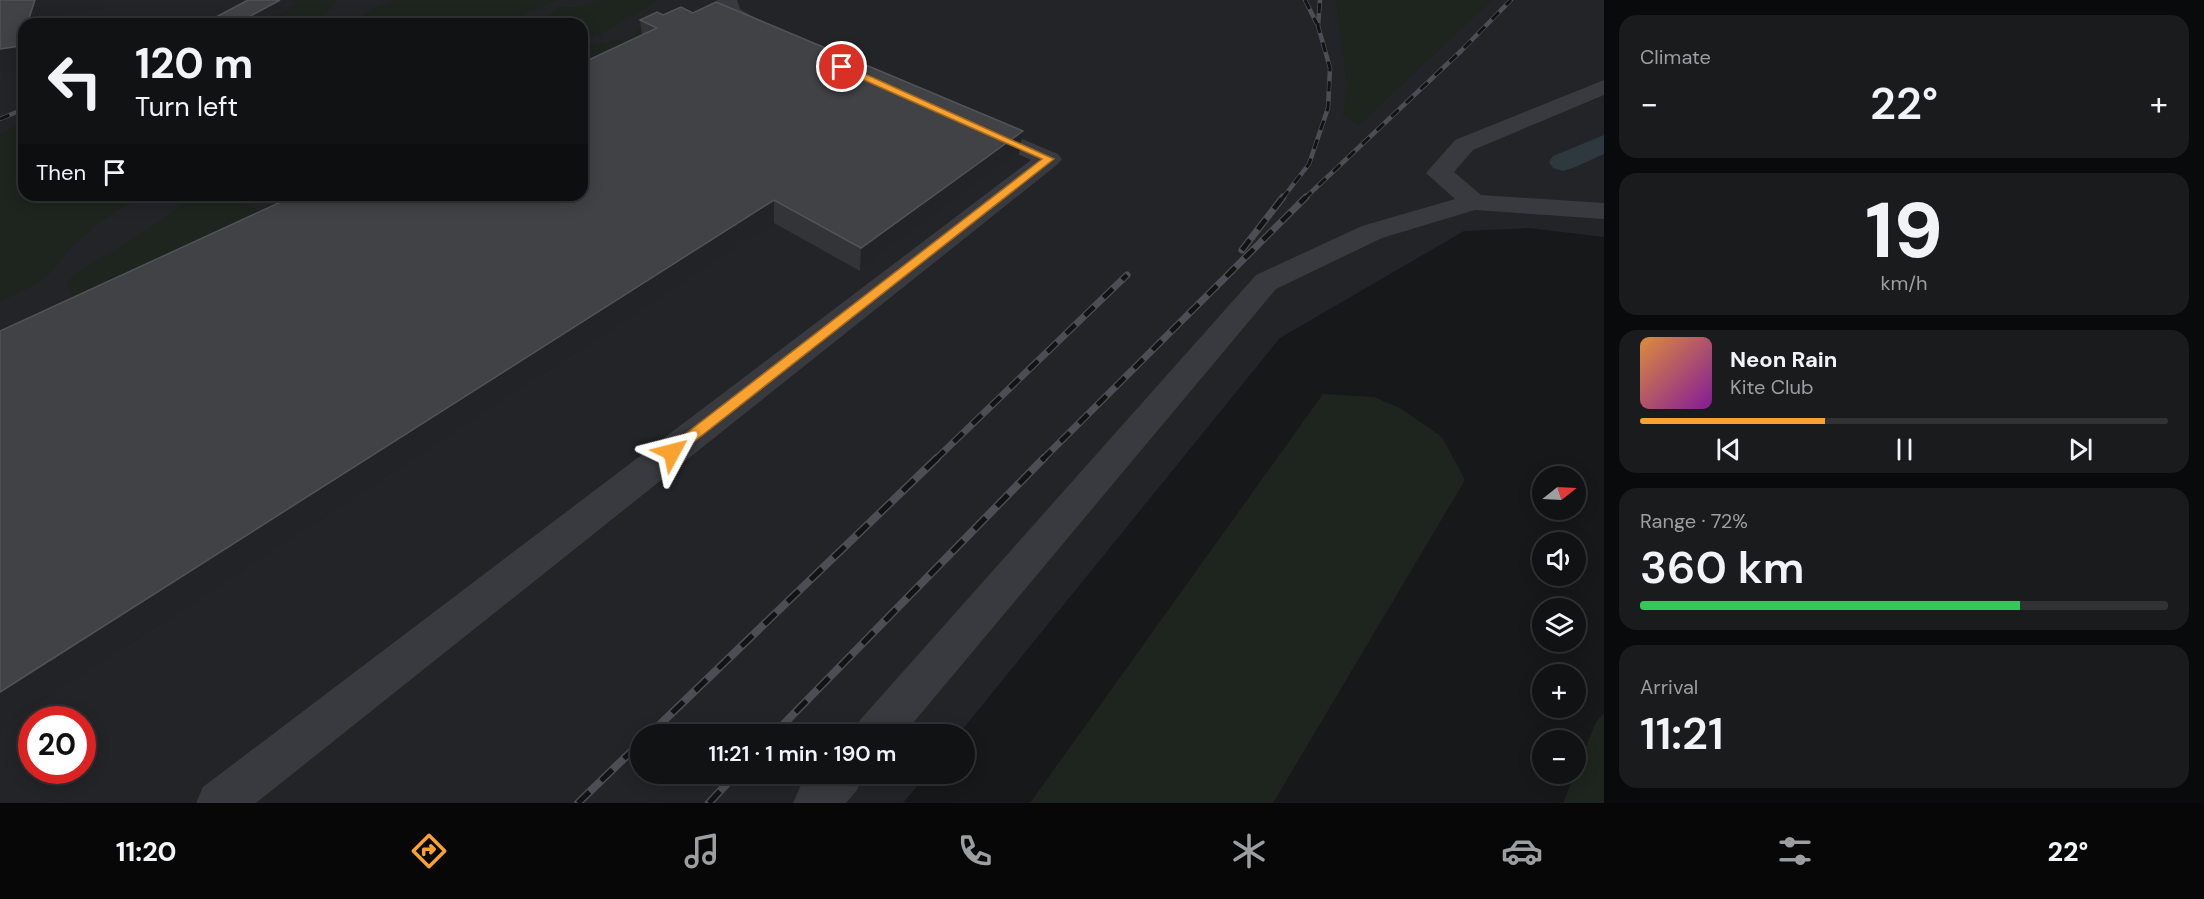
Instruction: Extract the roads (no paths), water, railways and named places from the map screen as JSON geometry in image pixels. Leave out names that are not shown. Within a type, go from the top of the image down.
[{"type":"lane","points":[[727,0],[731,12],[759,30],[791,44]]},
{"type":"lane","points":[[1474,202],[1439,173],[1464,145],[1604,87]]},
{"type":"lane","points":[[219,803],[1049,159],[952,116]]},
{"type":"lane","points":[[884,724],[1266,282],[1372,232],[1474,202],[1604,211]]},
{"type":"lane","points":[[816,803],[832,784]]},
{"type":"waterway","points":[[1563,162],[1604,143]]},
{"type":"railway","points":[[1305,0],[1317,24]]},
{"type":"railway","points":[[1282,199],[1309,164],[1328,108],[1330,68],[1318,26],[1320,0]]},
{"type":"railway","points":[[1304,199],[1461,51],[1511,0]]},
{"type":"railway","points":[[0,119],[18,112]]},
{"type":"railway","points":[[1242,250],[1283,197]]},
{"type":"railway","points":[[1044,458],[1306,197]]},
{"type":"railway","points":[[935,460],[1127,275]]},
{"type":"railway","points":[[660,724],[937,458]]},
{"type":"railway","points":[[784,724],[1044,458]]},
{"type":"railway","points":[[578,803],[630,753]]},
{"type":"railway","points":[[709,803],[727,784]]}]
